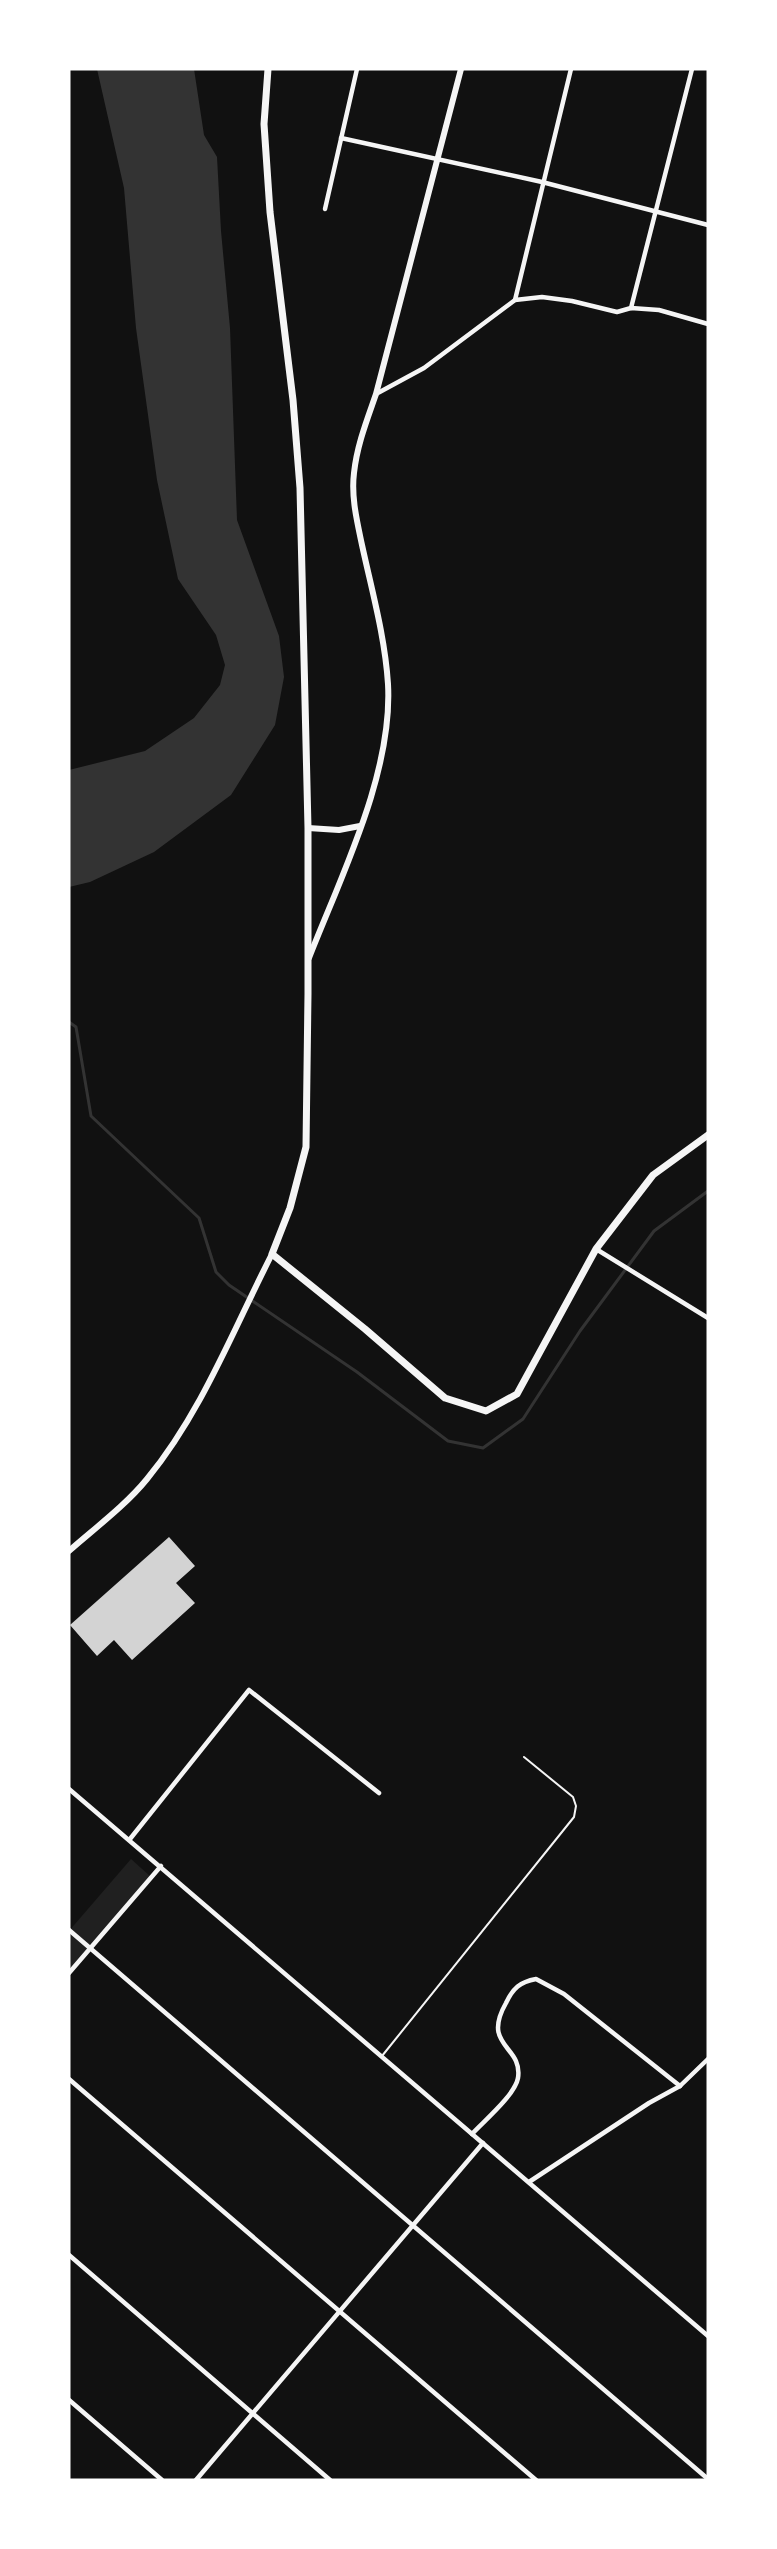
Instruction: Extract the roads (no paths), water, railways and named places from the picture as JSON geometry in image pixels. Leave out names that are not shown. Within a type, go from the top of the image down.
[{"type":"main road","points":[[268,69],[264,124],[269,201],[293,400],[300,488],[308,828],[306,1148],[290,1208],[272,1254],[365,1329],[445,1398],[486,1411],[517,1394],[596,1249],[653,1174],[708,1135]]},
{"type":"street","points":[[325,209],[357,69]]},
{"type":"street","points":[[308,962],[378,775],[385,743],[388,685],[381,631],[353,503],[353,474],[359,443],[376,394],[462,69]]},
{"type":"street","points":[[515,300],[571,69]]},
{"type":"street","points":[[631,308],[692,69]]},
{"type":"street","points":[[341,138],[542,182],[708,225]]},
{"type":"street","points":[[376,394],[424,368],[515,300],[542,297],[572,301],[617,312],[631,308],[659,310],[708,324]]},
{"type":"street","points":[[308,828],[339,830],[360,826]]},
{"type":"street","points":[[596,1249],[708,1318]]},
{"type":"street","points":[[69,1551],[146,1481],[165,1455],[199,1402],[272,1254]]},
{"type":"street","points":[[130,1839],[249,1690],[379,1793]]},
{"type":"street","points":[[69,1789],[708,2336]]},
{"type":"street","points":[[69,1973],[161,1866]]},
{"type":"street","points":[[69,1930],[708,2479]]},
{"type":"street","points":[[472,2134],[516,2087],[519,2071],[516,2060],[503,2044],[496,2029],[499,2015],[514,1987],[526,1981],[536,1979],[564,1994],[681,2086]]},
{"type":"street","points":[[529,2182],[649,2103],[681,2086],[708,2059]]},
{"type":"street","points":[[69,2079],[536,2480]]},
{"type":"street","points":[[196,2480],[483,2143]]},
{"type":"street","points":[[69,2255],[330,2480]]},
{"type":"street","points":[[69,2400],[162,2480]]},
{"type":"lane","points":[[381,2056],[574,1817],[576,1806],[573,1797],[524,1757]]},
{"type":"waterway","points":[[69,1022],[76,1027],[91,1116],[199,1218],[216,1272],[229,1285],[357,1372],[448,1441],[483,1448],[523,1419],[580,1331],[654,1231],[708,1191]]}]
